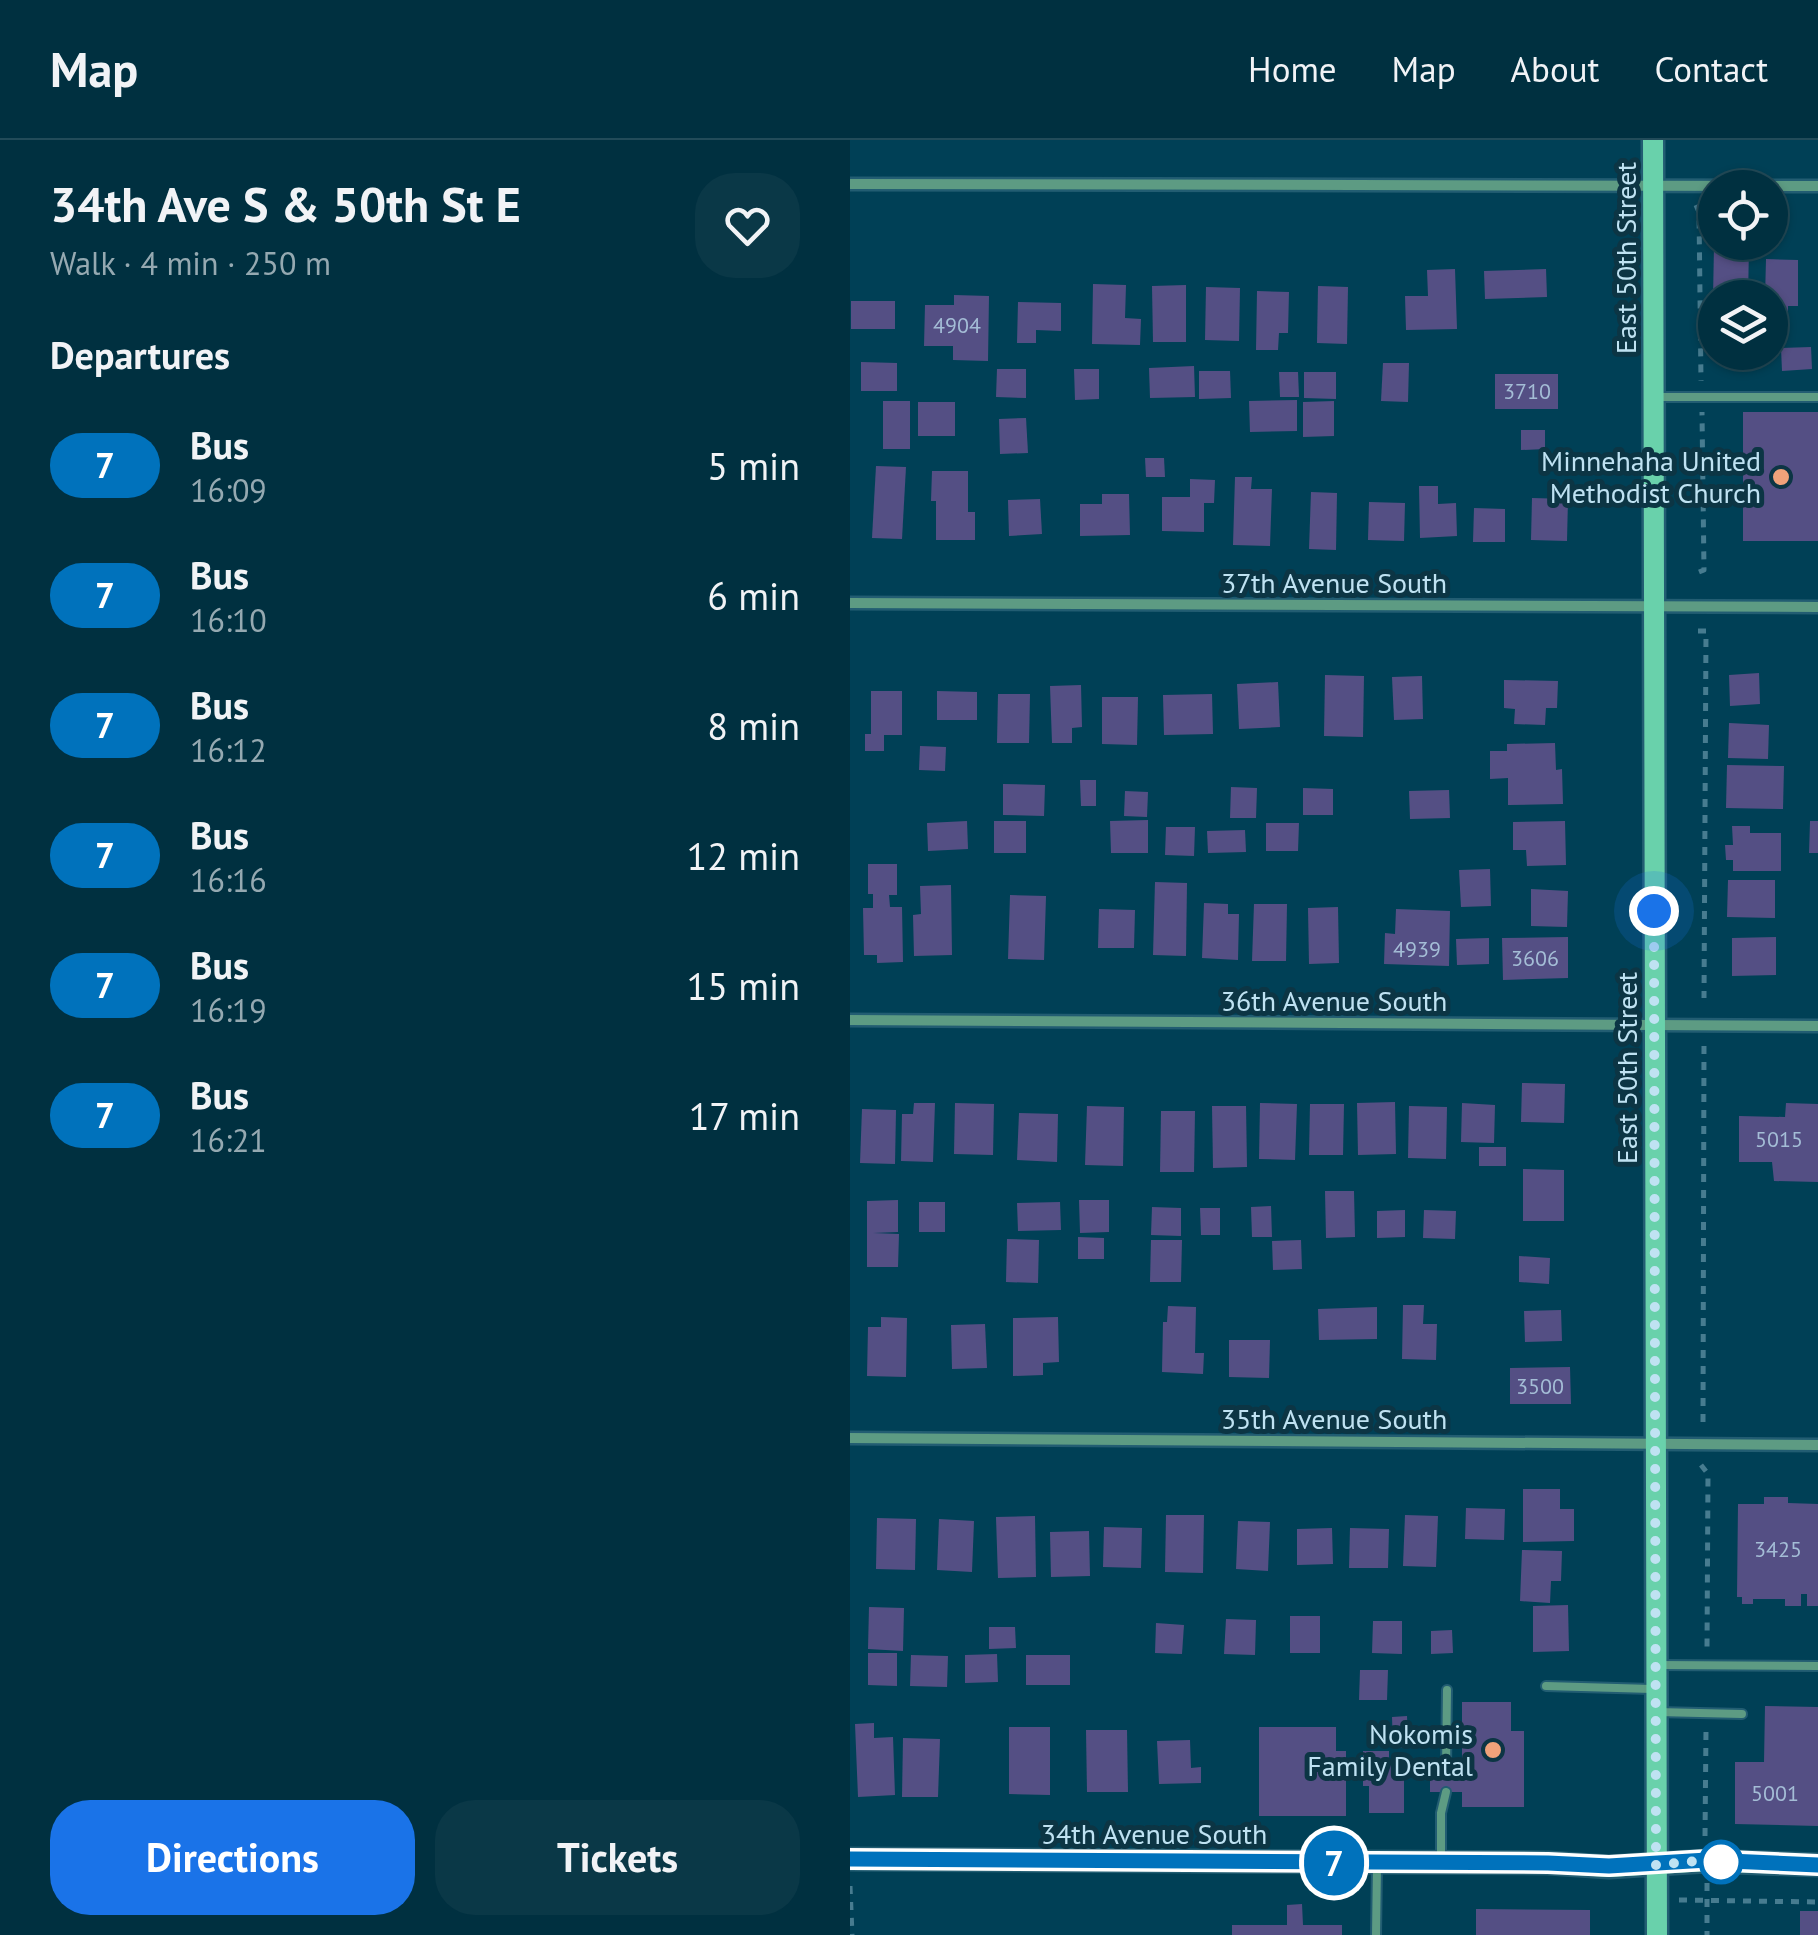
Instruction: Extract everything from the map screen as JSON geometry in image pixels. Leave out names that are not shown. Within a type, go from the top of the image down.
[{"type":"street","name":"East 50th Street","points":[[1653,140],[1656,1935]]},
{"type":"street","points":[[850,184],[1818,186]]},
{"type":"street","name":"37th Avenue South","points":[[850,603],[1818,607]]},
{"type":"street","name":"36th Avenue South","points":[[850,1020],[1818,1026]]},
{"type":"street","name":"35th Avenue South","points":[[850,1438],[1818,1445]]},
{"type":"street","name":"34th Avenue South","points":[[850,1859],[1656,1865],[1707,1860],[1818,1865]]},
{"type":"lane","points":[[1654,398],[1818,398]]},
{"type":"lane","points":[[1657,1666],[1818,1666]]},
{"type":"lane","points":[[1546,1686],[1657,1689]]},
{"type":"lane","points":[[1446,1768],[1447,1690]]},
{"type":"lane","points":[[1657,1712],[1742,1714]]},
{"type":"lane","points":[[1441,1864],[1441,1813],[1446,1792]]},
{"type":"lane","points":[[1376,1935],[1377,1863]]},
{"type":"path","points":[[1698,631],[1706,632],[1704,998]]},
{"type":"path","points":[[1703,1422],[1704,1043]]},
{"type":"path","points":[[1707,1883],[1708,1935]]},
{"type":"path","points":[[850,1886],[852,1935]]},
{"type":"path","points":[[1680,1900],[1818,1902]]},
{"type":"building","points":[[1714,260],[1749,260],[1748,280],[1713,280]]},
{"type":"building","points":[[1766,260],[1798,260],[1798,306],[1788,306],[1788,280],[1765,280]]},
{"type":"building","points":[[1455,269],[1457,329],[1406,330],[1405,296],[1428,296],[1427,270]]},
{"type":"building","points":[[1546,269],[1547,297],[1485,299],[1484,271]]},
{"type":"building","points":[[1093,284],[1126,285],[1125,318],[1141,319],[1140,345],[1092,344]]},
{"type":"building","points":[[1186,285],[1186,342],[1153,342],[1152,286]]},
{"type":"building","points":[[1318,286],[1348,287],[1347,344],[1317,343]]},
{"type":"building","points":[[1206,287],[1240,288],[1239,341],[1205,340]]},
{"type":"building","points":[[1257,291],[1289,292],[1288,333],[1279,333],[1278,350],[1256,350]]},
{"type":"building","points":[[954,295],[989,296],[988,361],[953,360],[953,346],[924,346],[925,305],[954,305]]},
{"type":"building","points":[[851,301],[895,301],[895,329],[851,329]]},
{"type":"building","points":[[1018,302],[1061,303],[1061,331],[1036,330],[1036,343],[1017,343]]},
{"type":"building","points":[[1811,347],[1812,369],[1782,371],[1788,370],[1788,348]]},
{"type":"building","points":[[861,362],[897,363],[897,391],[861,391]]},
{"type":"building","points":[[1383,363],[1409,363],[1408,402],[1381,401]]},
{"type":"building","points":[[1194,366],[1195,397],[1150,398],[1149,368]]},
{"type":"building","points":[[997,369],[1026,369],[1026,398],[996,397]]},
{"type":"building","points":[[1074,369],[1099,369],[1099,399],[1075,400]]},
{"type":"building","points":[[1199,371],[1230,371],[1231,398],[1199,399]]},
{"type":"building","points":[[1279,372],[1298,372],[1299,397],[1280,397]]},
{"type":"building","points":[[1304,372],[1336,372],[1336,399],[1304,398]]},
{"type":"building","points":[[1495,374],[1558,374],[1558,409],[1495,409]]},
{"type":"building","points":[[1297,400],[1297,431],[1250,432],[1249,401]]},
{"type":"building","points":[[883,401],[910,401],[910,449],[883,449]]},
{"type":"building","points":[[1334,401],[1334,436],[1303,437],[1303,402]]},
{"type":"building","points":[[918,402],[955,402],[955,436],[918,436]]},
{"type":"building","name":"Minnehaha United Methodist Church","points":[[1743,412],[1818,412],[1818,541],[1743,541]]},
{"type":"building","points":[[1026,418],[1028,453],[1000,454],[999,419]]},
{"type":"building","points":[[1521,430],[1545,430],[1545,449],[1521,450]]},
{"type":"building","points":[[1145,458],[1164,458],[1165,477],[1146,477]]},
{"type":"building","points":[[876,466],[906,467],[902,539],[872,538]]},
{"type":"building","points":[[932,471],[968,471],[968,512],[975,512],[975,540],[936,540]]},
{"type":"building","points":[[1235,477],[1252,477],[1251,489],[1272,489],[1270,546],[1233,545]]},
{"type":"building","points":[[1190,479],[1215,480],[1214,503],[1204,503],[1204,532],[1162,531],[1162,497],[1190,497]]},
{"type":"building","points":[[1419,486],[1438,486],[1438,504],[1456,503],[1457,536],[1420,538]]},
{"type":"building","points":[[1311,492],[1337,493],[1336,550],[1309,549]]},
{"type":"building","points":[[1102,494],[1129,494],[1130,535],[1080,536],[1080,504],[1102,504]]},
{"type":"building","points":[[1532,498],[1568,499],[1567,541],[1531,540]]},
{"type":"building","points":[[1040,499],[1042,534],[1009,536],[1008,500]]},
{"type":"building","points":[[1369,502],[1405,503],[1404,541],[1368,540]]},
{"type":"building","points":[[1474,508],[1505,509],[1505,542],[1473,542]]},
{"type":"building","points":[[1759,673],[1760,704],[1730,706],[1729,675]]},
{"type":"building","points":[[1325,675],[1364,676],[1363,737],[1324,736]]},
{"type":"building","points":[[1422,676],[1423,719],[1394,720],[1392,677]]},
{"type":"building","points":[[1504,680],[1558,681],[1557,708],[1546,708],[1545,725],[1514,724],[1515,709],[1504,708]]},
{"type":"building","points":[[1278,682],[1280,727],[1239,729],[1237,684]]},
{"type":"building","points":[[1081,685],[1082,727],[1072,728],[1072,743],[1052,743],[1050,686]]},
{"type":"building","points":[[871,691],[902,691],[902,735],[884,735],[884,751],[865,751],[865,734],[871,734]]},
{"type":"building","points":[[937,691],[977,692],[977,720],[937,720]]},
{"type":"building","points":[[998,694],[1030,694],[1029,743],[997,743]]},
{"type":"building","points":[[1212,694],[1213,734],[1164,735],[1163,695]]},
{"type":"building","points":[[1102,697],[1138,697],[1137,745],[1102,744]]},
{"type":"building","points":[[1729,723],[1769,725],[1768,759],[1728,758]]},
{"type":"building","points":[[1555,743],[1556,770],[1562,769],[1563,804],[1508,805],[1508,778],[1490,779],[1490,751],[1507,751],[1507,744]]},
{"type":"building","points":[[920,746],[946,747],[945,771],[919,770]]},
{"type":"building","points":[[1727,765],[1784,766],[1783,809],[1726,808]]},
{"type":"building","points":[[1080,780],[1096,780],[1096,806],[1081,806]]},
{"type":"building","points":[[1003,784],[1045,785],[1044,816],[1003,815]]},
{"type":"building","points":[[1231,787],[1257,788],[1256,818],[1230,818]]},
{"type":"building","points":[[1303,788],[1333,789],[1333,815],[1303,815]]},
{"type":"building","points":[[1449,790],[1450,818],[1410,819],[1409,791]]},
{"type":"building","points":[[1125,791],[1148,792],[1147,817],[1124,816]]},
{"type":"building","points":[[1148,820],[1148,853],[1111,853],[1110,821]]},
{"type":"building","points":[[967,821],[968,849],[928,851],[927,823]]},
{"type":"building","points":[[994,821],[1026,821],[1026,853],[994,853]]},
{"type":"building","points":[[1565,821],[1566,865],[1527,866],[1526,850],[1513,850],[1513,822]]},
{"type":"building","points":[[1810,821],[1818,821],[1818,853],[1809,853]]},
{"type":"building","points":[[1266,823],[1299,823],[1298,851],[1266,851]]},
{"type":"building","points":[[1732,826],[1750,826],[1750,833],[1781,833],[1781,871],[1733,871],[1733,860],[1726,860],[1725,845],[1733,845]]},
{"type":"building","points":[[1166,827],[1195,827],[1194,856],[1165,855]]},
{"type":"building","points":[[1245,830],[1246,852],[1208,853],[1207,831]]},
{"type":"building","points":[[868,864],[897,864],[897,895],[889,895],[890,907],[902,907],[903,962],[877,963],[877,955],[864,955],[863,908],[873,908],[873,894],[868,894]]},
{"type":"building","points":[[1490,869],[1491,906],[1461,907],[1459,870]]},
{"type":"building","points":[[1728,880],[1775,880],[1775,918],[1727,917]]},
{"type":"building","points":[[1155,882],[1187,883],[1186,956],[1153,955]]},
{"type":"building","points":[[951,885],[952,955],[914,956],[913,915],[921,914],[920,886]]},
{"type":"building","points":[[1531,889],[1568,891],[1567,927],[1531,926]]},
{"type":"building","points":[[1010,895],[1046,896],[1044,960],[1008,959]]},
{"type":"building","points":[[1204,903],[1228,904],[1228,914],[1239,914],[1238,960],[1202,958]]},
{"type":"building","points":[[1254,904],[1287,904],[1286,961],[1252,961]]},
{"type":"building","points":[[1338,907],[1339,963],[1309,964],[1308,908]]},
{"type":"building","points":[[1099,909],[1135,910],[1134,948],[1098,948]]},
{"type":"building","points":[[1396,909],[1450,911],[1449,966],[1384,964],[1385,933],[1395,934]]},
{"type":"building","points":[[1568,937],[1568,978],[1503,980],[1502,938]]},
{"type":"building","points":[[1776,937],[1776,975],[1732,976],[1732,938]]},
{"type":"building","points":[[1489,938],[1489,964],[1457,965],[1456,939]]},
{"type":"building","points":[[1522,1083],[1565,1084],[1564,1123],[1521,1122]]},
{"type":"building","points":[[1395,1102],[1396,1154],[1358,1155],[1357,1103]]},
{"type":"building","points":[[914,1103],[935,1103],[933,1162],[901,1161],[902,1114],[913,1114]]},
{"type":"building","points":[[955,1103],[994,1104],[993,1155],[954,1154]]},
{"type":"building","points":[[1260,1103],[1297,1104],[1295,1160],[1259,1159]]},
{"type":"building","points":[[1462,1103],[1495,1105],[1494,1143],[1461,1142]]},
{"type":"building","points":[[1786,1103],[1818,1104],[1818,1182],[1774,1181],[1772,1162],[1739,1162],[1739,1116],[1785,1117]]},
{"type":"building","points":[[1310,1104],[1344,1104],[1343,1155],[1309,1155]]},
{"type":"building","points":[[1087,1106],[1124,1107],[1123,1166],[1085,1165]]},
{"type":"building","points":[[1212,1106],[1246,1106],[1247,1167],[1213,1168]]},
{"type":"building","points":[[1409,1106],[1447,1107],[1446,1159],[1408,1158]]},
{"type":"building","points":[[862,1109],[896,1110],[895,1164],[860,1163]]},
{"type":"building","points":[[1161,1111],[1195,1111],[1194,1172],[1160,1172]]},
{"type":"building","points":[[1019,1113],[1058,1114],[1057,1162],[1017,1160]]},
{"type":"building","points":[[1479,1147],[1506,1147],[1506,1166],[1479,1166]]},
{"type":"building","points":[[1523,1169],[1564,1170],[1564,1221],[1523,1221]]},
{"type":"building","points":[[1325,1191],[1354,1191],[1355,1237],[1326,1238]]},
{"type":"building","points":[[898,1200],[898,1232],[873,1233],[899,1234],[898,1267],[867,1267],[867,1201]]},
{"type":"building","points":[[1079,1200],[1109,1200],[1109,1232],[1080,1233]]},
{"type":"building","points":[[919,1202],[945,1202],[945,1232],[919,1232]]},
{"type":"building","points":[[1060,1202],[1061,1230],[1018,1231],[1017,1203]]},
{"type":"building","points":[[1271,1206],[1272,1237],[1252,1237],[1251,1207]]},
{"type":"building","points":[[1152,1207],[1181,1208],[1181,1236],[1151,1235]]},
{"type":"building","points":[[1200,1208],[1220,1208],[1220,1235],[1201,1235]]},
{"type":"building","points":[[1405,1210],[1405,1237],[1377,1238],[1377,1211]]},
{"type":"building","points":[[1424,1210],[1456,1211],[1455,1239],[1423,1238]]},
{"type":"building","points":[[1078,1237],[1104,1238],[1104,1259],[1078,1259]]},
{"type":"building","points":[[1007,1239],[1039,1240],[1038,1283],[1006,1282]]},
{"type":"building","points":[[1151,1240],[1182,1240],[1181,1282],[1150,1282]]},
{"type":"building","points":[[1301,1240],[1302,1269],[1273,1270],[1272,1241]]},
{"type":"building","points":[[1519,1256],[1550,1258],[1549,1284],[1519,1282]]},
{"type":"building","points":[[1403,1305],[1424,1305],[1423,1324],[1437,1324],[1436,1360],[1402,1359]]},
{"type":"building","points":[[1168,1306],[1196,1307],[1195,1353],[1204,1353],[1203,1374],[1162,1372],[1163,1322],[1167,1322]]},
{"type":"building","points":[[1377,1307],[1377,1339],[1319,1340],[1318,1309]]},
{"type":"building","points":[[1561,1310],[1562,1341],[1525,1342],[1524,1311]]},
{"type":"building","points":[[881,1317],[907,1318],[906,1377],[867,1376],[868,1327],[881,1327]]},
{"type":"building","points":[[1058,1317],[1059,1362],[1043,1363],[1043,1375],[1013,1376],[1013,1318]]},
{"type":"building","points":[[985,1324],[987,1368],[952,1369],[951,1325]]},
{"type":"building","points":[[1229,1340],[1270,1340],[1269,1378],[1229,1377]]},
{"type":"building","points":[[1570,1367],[1571,1404],[1510,1404],[1510,1368]]},
{"type":"building","points":[[1523,1489],[1560,1489],[1560,1509],[1574,1509],[1574,1541],[1523,1542]]},
{"type":"building","points":[[1764,1497],[1788,1497],[1788,1503],[1818,1504],[1818,1606],[1807,1606],[1807,1594],[1801,1594],[1801,1606],[1785,1606],[1785,1599],[1753,1599],[1753,1604],[1742,1604],[1742,1597],[1737,1597],[1738,1504],[1764,1504]]},
{"type":"building","points":[[1466,1508],[1505,1509],[1504,1540],[1465,1539]]},
{"type":"building","points":[[1166,1515],[1204,1515],[1203,1573],[1165,1572]]},
{"type":"building","points":[[1405,1515],[1438,1516],[1436,1567],[1403,1566]]},
{"type":"building","points":[[1035,1516],[1036,1577],[998,1578],[996,1517]]},
{"type":"building","points":[[877,1518],[916,1519],[915,1570],[876,1569]]},
{"type":"building","points":[[939,1519],[974,1521],[972,1572],[937,1570]]},
{"type":"building","points":[[1238,1521],[1270,1522],[1268,1571],[1236,1569]]},
{"type":"building","points":[[1104,1527],[1142,1528],[1141,1568],[1103,1567]]},
{"type":"building","points":[[1332,1528],[1333,1564],[1297,1565],[1297,1529]]},
{"type":"building","points":[[1350,1528],[1389,1529],[1388,1568],[1349,1568]]},
{"type":"building","points":[[1089,1531],[1090,1576],[1051,1577],[1050,1532]]},
{"type":"building","points":[[1522,1550],[1562,1551],[1561,1581],[1551,1581],[1550,1603],[1520,1601]]},
{"type":"building","points":[[1568,1605],[1569,1651],[1533,1652],[1533,1606]]},
{"type":"building","points":[[869,1607],[904,1608],[903,1651],[868,1649]]},
{"type":"building","points":[[1290,1616],[1320,1616],[1320,1653],[1290,1653]]},
{"type":"building","points":[[1226,1619],[1256,1620],[1255,1655],[1224,1654]]},
{"type":"building","points":[[1373,1621],[1402,1621],[1402,1654],[1372,1653]]},
{"type":"building","points":[[1156,1623],[1184,1625],[1182,1654],[1155,1653]]},
{"type":"building","points":[[989,1627],[1015,1627],[1016,1648],[989,1649]]},
{"type":"building","points":[[1452,1630],[1453,1653],[1431,1654],[1431,1631]]},
{"type":"building","points":[[868,1653],[897,1653],[897,1686],[868,1685]]},
{"type":"building","points":[[997,1654],[998,1682],[965,1683],[965,1655]]},
{"type":"building","points":[[911,1655],[948,1656],[947,1687],[910,1686]]},
{"type":"building","points":[[1026,1655],[1070,1655],[1070,1685],[1026,1685]]},
{"type":"building","points":[[1360,1670],[1388,1670],[1387,1700],[1359,1700]]},
{"type":"building","name":"Nokomis Family Dental","points":[[1462,1702],[1511,1702],[1511,1731],[1524,1731],[1524,1807],[1462,1807],[1462,1792],[1430,1792],[1430,1769],[1462,1769]]},
{"type":"building","points":[[1765,1706],[1818,1707],[1818,1826],[1735,1824],[1735,1762],[1764,1762]]},
{"type":"building","points":[[1407,1716],[1408,1747],[1393,1748],[1392,1717]]},
{"type":"building","points":[[874,1723],[874,1738],[893,1737],[895,1795],[858,1797],[855,1724]]},
{"type":"building","points":[[1009,1727],[1050,1727],[1050,1795],[1009,1794]]},
{"type":"building","points":[[1259,1727],[1336,1727],[1336,1751],[1346,1751],[1346,1816],[1259,1816]]},
{"type":"building","points":[[1086,1730],[1127,1730],[1128,1792],[1087,1792]]},
{"type":"building","points":[[903,1738],[940,1739],[938,1797],[902,1797]]},
{"type":"building","points":[[1190,1740],[1191,1768],[1201,1767],[1201,1783],[1159,1784],[1157,1741]]},
{"type":"building","points":[[1363,1751],[1389,1751],[1389,1762],[1404,1762],[1404,1813],[1369,1813],[1369,1786],[1363,1786]]},
{"type":"building","points":[[1302,1904],[1303,1925],[1342,1925],[1342,1935],[1232,1935],[1232,1925],[1287,1925],[1287,1905]]},
{"type":"building","points":[[1476,1909],[1590,1910],[1590,1935],[1476,1935]]},
{"type":"building","points":[[1800,1911],[1818,1911],[1818,1935],[1800,1935]]},
{"type":"bus line","name":"7","points":[[850,1859],[1609,1866],[1707,1860],[1818,1865]]},
{"type":"place","name":"Minnehaha United Methodist Church","points":[[1781,477]]},
{"type":"place","name":"Nokomis Family Dental","points":[[1493,1750]]},
{"type":"route","points":[[1654,911],[1656,1865],[1727,1862],[1721,1862]]}]
